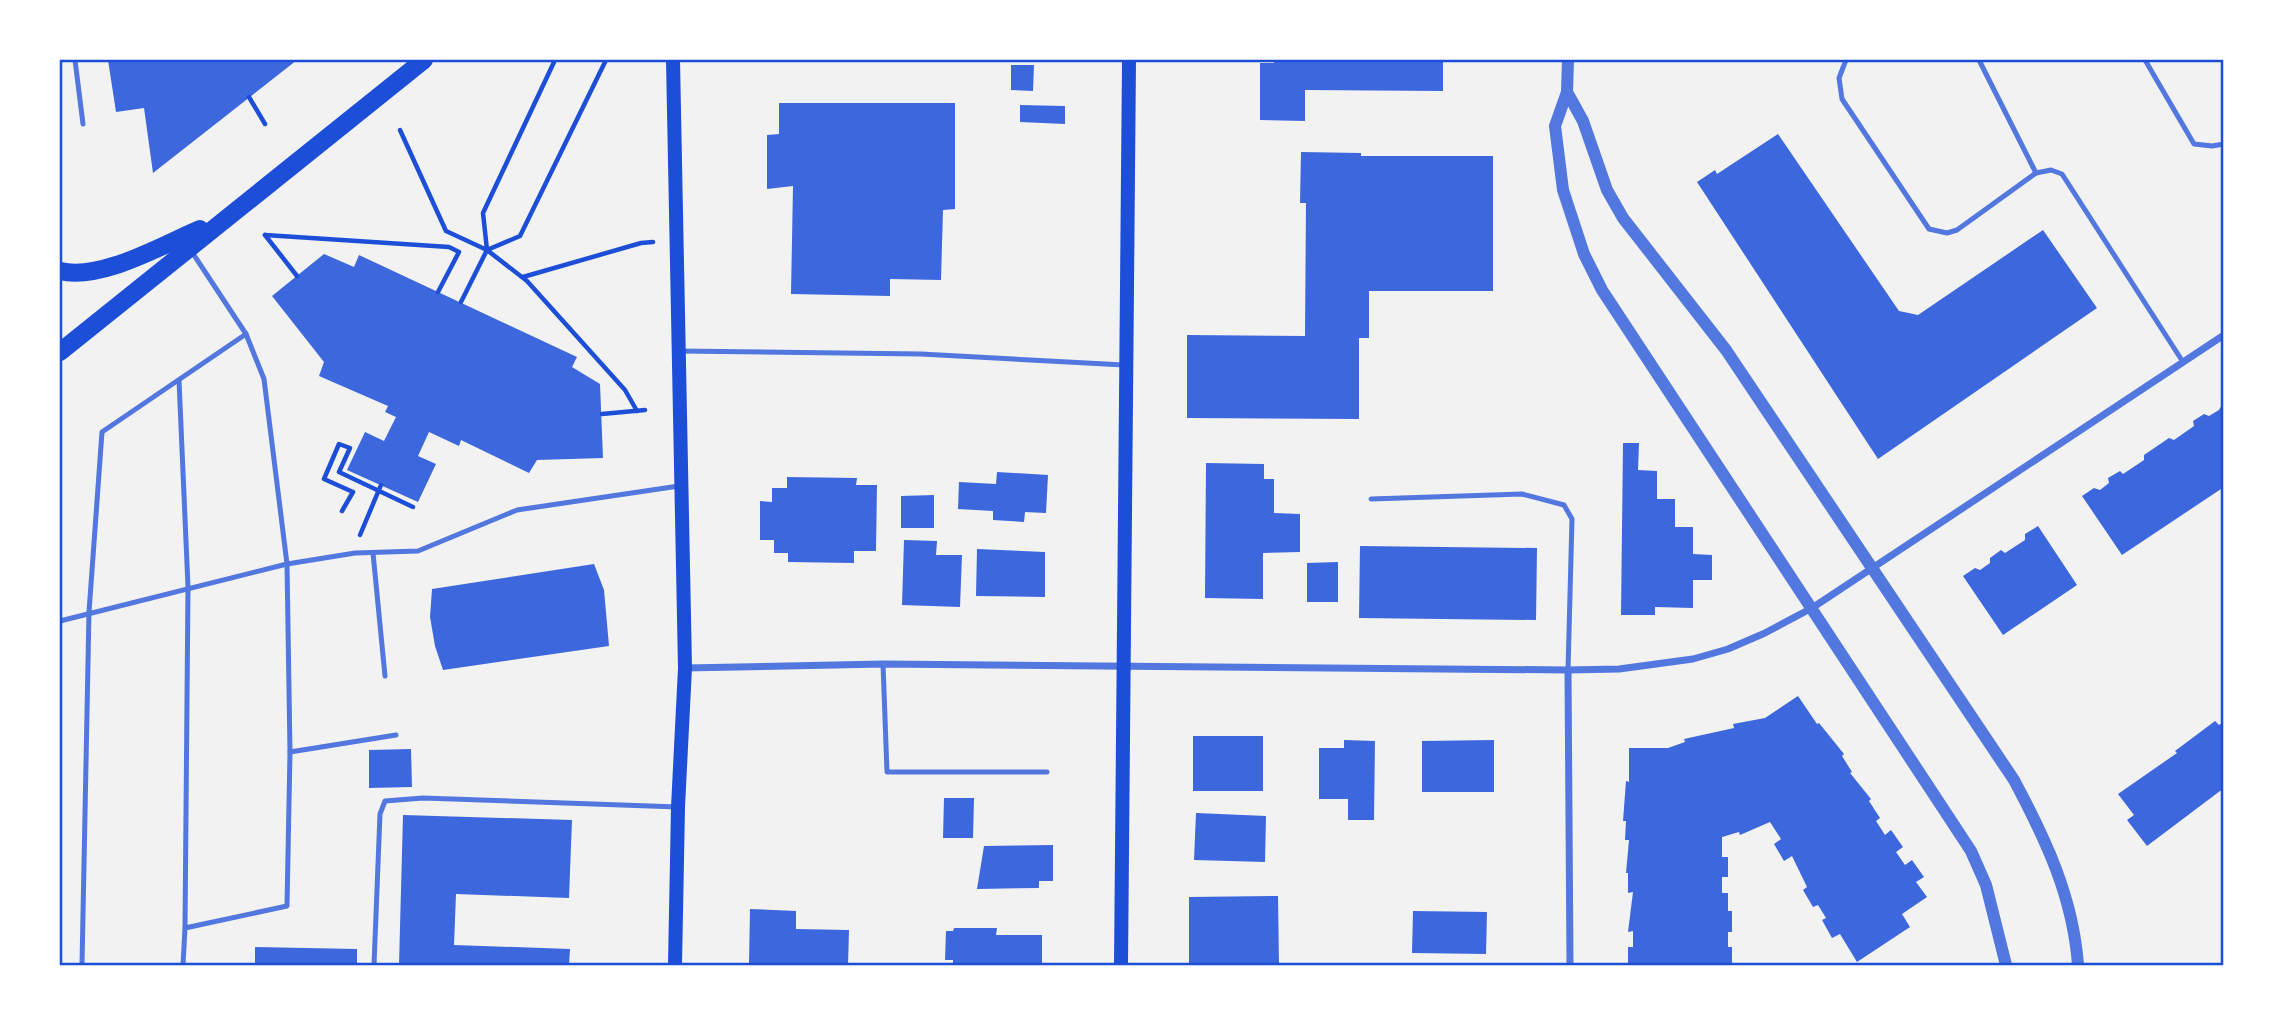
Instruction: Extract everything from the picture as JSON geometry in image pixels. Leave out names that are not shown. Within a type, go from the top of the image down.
[{"type":"main road","points":[[60,352],[188,246],[424,60]]},
{"type":"main road","points":[[673,60],[685,668],[674,965]]},
{"type":"main road","points":[[1121,965],[1129,60]]},
{"type":"main road","points":[[60,271],[79,273],[103,269],[220,221]]},
{"type":"street","points":[[1568,60],[1567,92],[1555,126],[1563,190],[1590,266],[1624,329],[1812,608],[1971,851],[1986,885],[2006,965]]},
{"type":"street","points":[[1567,92],[1584,121],[1607,190],[1623,218],[1726,351],[2014,780],[2047,842],[2067,896],[2078,965]]},
{"type":"street","points":[[685,668],[883,664],[1568,670],[1619,669],[1693,659],[1753,639],[1812,608],[2224,335]]},
{"type":"street","points":[[1568,670],[1570,965]]},
{"type":"lane","points":[[75,60],[83,124]]},
{"type":"lane","points":[[1846,60],[1839,78],[1842,99],[1929,229],[1947,233],[1957,230],[2036,173],[2050,170],[2062,174],[2183,362]]},
{"type":"lane","points":[[1979,60],[2036,173]]},
{"type":"lane","points":[[2145,60],[2194,144],[2224,144]]},
{"type":"lane","points":[[185,928],[287,906],[290,752],[287,564],[264,379],[246,334],[188,246]]},
{"type":"lane","points":[[82,965],[89,612],[102,432],[246,334]]},
{"type":"lane","points":[[677,351],[921,354],[1127,365]]},
{"type":"lane","points":[[179,380],[188,587],[183,965]]},
{"type":"lane","points":[[60,621],[287,564],[373,553],[418,551],[517,510],[680,486]]},
{"type":"lane","points":[[1371,499],[1521,494],[1564,505],[1572,519],[1568,670]]},
{"type":"lane","points":[[373,553],[384,676]]},
{"type":"lane","points":[[883,664],[887,772],[1047,772]]},
{"type":"lane","points":[[290,752],[396,734]]},
{"type":"lane","points":[[374,965],[380,814],[385,801],[423,798],[678,807]]},
{"type":"path","points":[[461,302],[487,250],[483,213],[555,60]]},
{"type":"path","points":[[487,250],[520,236],[606,60]]},
{"type":"path","points":[[249,97],[265,124]]},
{"type":"path","points":[[400,130],[446,231],[487,250],[523,277],[625,390],[638,411]]},
{"type":"path","points":[[297,276],[265,235],[449,247],[459,252],[438,292]]},
{"type":"path","points":[[523,277],[641,243],[675,241]]},
{"type":"path","points":[[601,414],[645,410]]},
{"type":"path","points":[[342,511],[353,492],[324,479],[339,444],[350,448],[339,472],[379,488],[413,507]]},
{"type":"path","points":[[370,509],[379,488]]},
{"type":"building","points":[[108,60],[297,60],[153,173],[144,108],[116,112]]},
{"type":"building","points":[[1274,60],[1443,60],[1443,91],[1305,90],[1305,121],[1260,120],[1260,63],[1274,63]]},
{"type":"building","points":[[1011,65],[1034,65],[1033,91],[1011,90]]},
{"type":"building","points":[[779,103],[955,103],[955,209],[943,210],[941,280],[890,279],[890,296],[791,294],[793,186],[767,189],[767,135],[779,134]]},
{"type":"building","points":[[1020,105],[1065,106],[1065,124],[1020,122]]},
{"type":"building","points":[[1778,134],[1899,311],[1918,315],[2043,230],[2097,308],[1878,459],[1697,182],[1715,170],[1717,174]]},
{"type":"building","points":[[1301,152],[1361,153],[1361,156],[1493,156],[1493,291],[1369,291],[1369,338],[1359,338],[1359,419],[1187,418],[1187,335],[1305,336],[1306,203],[1300,203]]},
{"type":"building","points":[[324,254],[354,267],[359,255],[577,357],[572,367],[600,384],[603,458],[537,460],[529,473],[461,440],[459,446],[429,432],[418,456],[436,464],[418,502],[347,470],[365,432],[384,441],[396,417],[385,412],[388,406],[319,376],[324,362],[272,296]]},
{"type":"building","points":[[2224,401],[2224,487],[2122,555],[2082,496],[2094,488],[2100,490],[2109,483],[2108,478],[2120,471],[2123,474],[2169,438],[2174,440],[2194,426],[2193,421],[2204,414],[2209,416],[2219,410]]},
{"type":"building","points":[[1623,443],[1639,443],[1638,470],[1657,471],[1657,499],[1675,499],[1675,527],[1693,527],[1693,554],[1712,555],[1712,580],[1693,580],[1693,608],[1655,607],[1655,615],[1621,615]]},
{"type":"building","points":[[1206,463],[1264,464],[1264,479],[1274,479],[1274,513],[1300,514],[1300,552],[1263,553],[1263,599],[1205,598]]},
{"type":"building","points":[[997,472],[1048,475],[1046,513],[1025,512],[1024,522],[993,520],[993,511],[958,509],[959,482],[996,484]]},
{"type":"building","points":[[787,477],[857,478],[856,485],[877,485],[876,551],[854,551],[854,563],[788,562],[788,553],[774,553],[774,540],[760,540],[760,501],[772,502],[772,488],[787,488]]},
{"type":"building","points":[[934,495],[934,528],[901,528],[901,496]]},
{"type":"building","points":[[2038,526],[2077,585],[2003,635],[1963,576],[1975,568],[1980,570],[2001,550],[2005,553],[2025,540],[2025,534]]},
{"type":"building","points":[[904,540],[937,541],[936,555],[962,555],[960,607],[902,605]]},
{"type":"building","points":[[1360,546],[1537,548],[1536,620],[1359,618]]},
{"type":"building","points":[[977,549],[1045,552],[1045,597],[976,596]]},
{"type":"building","points":[[1338,562],[1338,602],[1307,602],[1307,563]]},
{"type":"building","points":[[594,564],[604,590],[609,646],[443,670],[430,617],[432,589]]},
{"type":"building","points":[[1798,696],[1817,724],[1819,723],[1844,754],[1842,756],[1852,772],[1850,773],[1871,799],[1869,801],[1880,818],[1876,821],[1885,835],[1891,830],[1903,847],[1896,852],[1905,865],[1912,860],[1924,877],[1916,882],[1927,897],[1902,914],[1910,927],[1857,962],[1840,934],[1832,938],[1822,920],[1826,918],[1818,905],[1813,907],[1803,890],[1807,887],[1792,856],[1784,861],[1774,844],[1781,839],[1770,822],[1740,835],[1739,832],[1722,837],[1722,857],[1728,857],[1728,877],[1722,877],[1722,893],[1728,893],[1728,911],[1732,911],[1732,932],[1728,932],[1728,947],[1732,947],[1732,965],[1628,965],[1628,947],[1633,947],[1633,931],[1628,932],[1633,892],[1628,893],[1626,873],[1629,840],[1625,840],[1626,821],[1623,821],[1626,781],[1629,782],[1629,748],[1668,748],[1685,742],[1684,739],[1734,728],[1733,724],[1765,718]]},
{"type":"building","points":[[2215,721],[2219,725],[2224,722],[2224,788],[2147,846],[2127,820],[2134,815],[2118,794],[2177,753],[2175,751]]},
{"type":"building","points":[[1193,736],[1263,736],[1263,791],[1193,791]]},
{"type":"building","points":[[1344,740],[1375,741],[1374,820],[1348,820],[1348,799],[1319,799],[1319,748],[1344,748]]},
{"type":"building","points":[[1494,740],[1494,792],[1422,792],[1422,741]]},
{"type":"building","points":[[411,749],[412,787],[369,788],[369,750]]},
{"type":"building","points":[[944,798],[974,798],[973,838],[943,838]]},
{"type":"building","points":[[1196,813],[1266,816],[1265,862],[1194,860]]},
{"type":"building","points":[[403,815],[572,820],[569,898],[456,894],[454,945],[570,949],[569,965],[399,965]]},
{"type":"building","points":[[1053,845],[1053,881],[1039,881],[1039,888],[977,889],[984,846]]},
{"type":"building","points":[[1278,896],[1279,964],[1189,965],[1189,897]]},
{"type":"building","points":[[750,909],[796,911],[796,929],[849,930],[848,965],[749,965]]},
{"type":"building","points":[[1413,911],[1487,912],[1486,954],[1412,953]]},
{"type":"building","points":[[954,928],[997,928],[996,935],[1042,935],[1042,965],[953,963],[953,960],[945,960],[946,931],[953,931]]},
{"type":"building","points":[[255,947],[357,949],[357,965],[255,965]]}]
